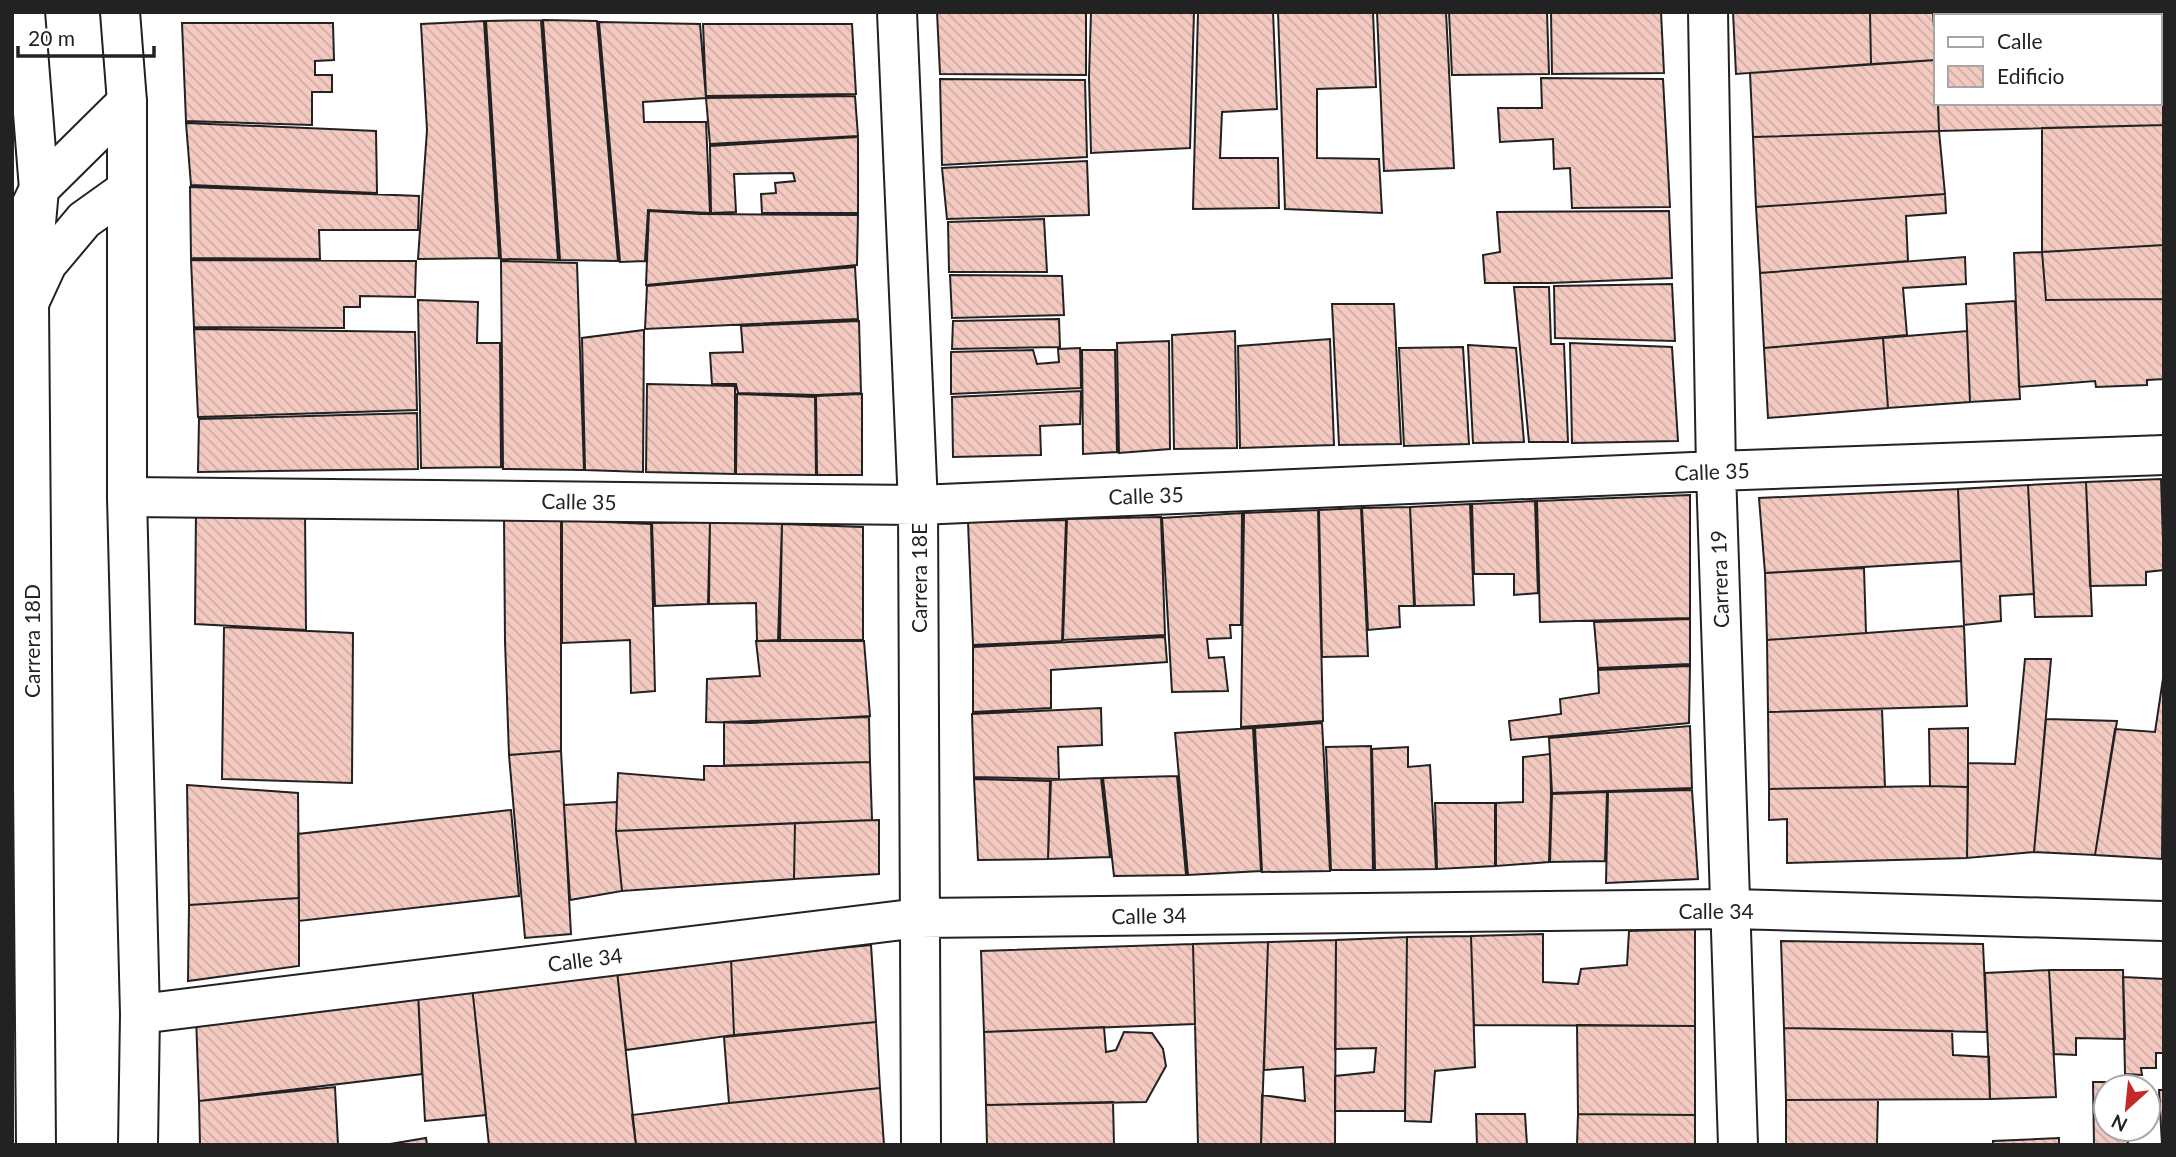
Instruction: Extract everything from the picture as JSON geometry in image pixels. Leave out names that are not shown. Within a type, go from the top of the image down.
[{"type":"street","name":"Carrera 18D","points":[[25,12],[39,189],[29,302],[36,1145]]},
{"type":"street","points":[[120,12],[127,102],[127,497],[140,1014],[138,1145]]},
{"type":"street","name":"Carrera 18E","points":[[897,12],[918,505],[921,1145]]},
{"type":"street","name":"Carrera 19","points":[[1708,12],[1716,471],[1738,1145]]},
{"type":"street","points":[[12,246],[39,189],[127,102]]},
{"type":"street","points":[[12,340],[47,264],[84,220],[126,190]]},
{"type":"street","name":"Calle 35","points":[[127,497],[918,505],[2164,455]]},
{"type":"street","name":"Calle 34","points":[[140,1014],[919,918],[1731,909],[2164,920]]},
{"type":"building","points":[[937,12],[1086,12],[1086,75],[940,74]]},
{"type":"building","points":[[1091,12],[1194,12],[1190,148],[1091,153]]},
{"type":"building","points":[[1198,12],[1273,12],[1277,109],[1222,112],[1220,158],[1278,158],[1279,208],[1193,209]]},
{"type":"building","points":[[1278,12],[1373,12],[1376,87],[1317,89],[1317,158],[1379,159],[1382,213],[1285,209]]},
{"type":"building","points":[[1377,12],[1446,12],[1454,168],[1384,171]]},
{"type":"building","points":[[1449,12],[1547,12],[1549,74],[1452,75]]},
{"type":"building","points":[[1551,12],[1661,12],[1664,73],[1552,74]]},
{"type":"building","points":[[1733,12],[1870,12],[1871,64],[1736,74]]},
{"type":"building","points":[[1870,12],[1933,12],[1934,60],[1871,64]]},
{"type":"building","points":[[1933,12],[2164,12],[2164,55],[2162,14],[1934,14],[1934,28]]},
{"type":"building","points":[[541,20],[558,260],[501,259],[486,21]]},
{"type":"building","points":[[543,20],[597,21],[618,261],[560,260]]},
{"type":"building","points":[[484,21],[499,258],[418,259],[427,130],[421,24]]},
{"type":"building","points":[[599,22],[700,24],[706,98],[643,102],[644,122],[706,122],[710,213],[648,210],[645,261],[620,262]]},
{"type":"building","points":[[182,23],[333,23],[334,60],[315,61],[315,75],[332,75],[332,92],[312,92],[312,125],[186,121]]},
{"type":"building","points":[[703,24],[852,24],[856,94],[706,96]]},
{"type":"building","points":[[2164,55],[2164,125],[1939,131],[1938,105],[2162,105]]},
{"type":"building","points":[[1934,60],[1934,105],[1938,105],[1939,131],[1753,137],[1750,73]]},
{"type":"building","points":[[1541,78],[1663,79],[1670,207],[1572,208],[1570,168],[1554,169],[1553,139],[1500,142],[1498,108],[1542,108]]},
{"type":"building","points":[[940,79],[1085,80],[1087,157],[942,165]]},
{"type":"building","points":[[855,96],[858,136],[710,144],[706,98]]},
{"type":"building","points":[[186,123],[376,131],[377,193],[191,185]]},
{"type":"building","points":[[2164,125],[2164,245],[2042,252],[2042,128]]},
{"type":"building","points":[[1939,131],[1945,194],[1756,207],[1753,137]]},
{"type":"building","points":[[858,137],[858,213],[762,213],[761,194],[776,193],[775,183],[795,181],[793,173],[734,174],[736,212],[711,213],[710,146]]},
{"type":"building","points":[[1087,161],[1089,215],[947,219],[942,168]]},
{"type":"building","points":[[190,187],[419,196],[418,230],[319,230],[320,259],[191,258]]},
{"type":"building","points":[[1945,194],[1946,213],[1906,216],[1908,261],[1760,273],[1756,207]]},
{"type":"building","points":[[649,211],[858,215],[857,265],[646,285]]},
{"type":"building","points":[[1669,211],[1672,278],[1485,283],[1483,255],[1500,252],[1497,212]]},
{"type":"building","points":[[1044,219],[1047,272],[949,272],[948,222]]},
{"type":"building","points":[[2164,245],[2164,299],[2046,300],[2042,252]]},
{"type":"building","points":[[2042,252],[2046,300],[2164,299],[2164,379],[2147,380],[2147,385],[2096,387],[2095,381],[2019,387],[2014,253]]},
{"type":"building","points":[[1965,257],[1966,284],[1903,288],[1907,335],[1764,348],[1760,273]]},
{"type":"building","points":[[191,260],[416,261],[415,297],[360,296],[360,307],[344,307],[344,328],[194,327]]},
{"type":"building","points":[[501,261],[577,263],[584,470],[503,469]]},
{"type":"building","points":[[855,267],[858,319],[645,329],[647,286]]},
{"type":"building","points":[[950,275],[1062,276],[1064,315],[952,318]]},
{"type":"building","points":[[1672,284],[1675,341],[1555,338],[1554,286]]},
{"type":"building","points":[[1514,287],[1549,287],[1551,344],[1564,344],[1568,442],[1529,442]]},
{"type":"building","points":[[418,300],[478,302],[477,343],[500,343],[501,467],[421,468]]},
{"type":"building","points":[[2015,301],[2020,399],[1970,402],[1966,304]]},
{"type":"building","points":[[1332,304],[1394,304],[1401,444],[1339,445]]},
{"type":"building","points":[[1059,319],[1060,347],[952,349],[953,321]]},
{"type":"building","points":[[859,321],[861,393],[738,393],[736,384],[712,384],[710,353],[743,352],[741,326]]},
{"type":"building","points":[[194,329],[415,332],[417,410],[198,417]]},
{"type":"building","points":[[644,330],[643,472],[585,470],[582,338]]},
{"type":"building","points":[[1235,331],[1237,448],[1174,449],[1172,335]]},
{"type":"building","points":[[1967,331],[1970,402],[1888,408],[1883,338]]},
{"type":"building","points":[[1883,338],[1888,408],[1768,418],[1764,348]]},
{"type":"building","points":[[1330,339],[1334,445],[1240,448],[1238,346]]},
{"type":"building","points":[[1169,341],[1170,449],[1119,453],[1117,343]]},
{"type":"building","points":[[1570,343],[1672,347],[1678,441],[1572,443]]},
{"type":"building","points":[[1468,345],[1516,348],[1524,442],[1473,443]]},
{"type":"building","points":[[1463,347],[1469,444],[1404,446],[1399,348]]},
{"type":"building","points":[[1080,348],[1081,388],[951,394],[951,352],[1033,350],[1037,364],[1059,362],[1058,349]]},
{"type":"building","points":[[1082,350],[1115,350],[1117,452],[1083,454]]},
{"type":"building","points":[[647,384],[735,386],[735,474],[646,472]]},
{"type":"building","points":[[1081,391],[1080,424],[1040,426],[1041,455],[953,457],[952,397]]},
{"type":"building","points":[[737,394],[815,397],[816,475],[736,474]]},
{"type":"building","points":[[862,394],[862,475],[817,475],[816,396]]},
{"type":"building","points":[[417,413],[418,469],[198,472],[199,419]]},
{"type":"building","points":[[2161,479],[2164,570],[2146,572],[2146,585],[2090,586],[2086,482]]},
{"type":"building","points":[[2086,482],[2092,616],[2035,617],[2028,485]]},
{"type":"building","points":[[2028,485],[2034,594],[2000,596],[2001,621],[1964,625],[1958,489]]},
{"type":"building","points":[[1958,489],[1961,561],[1765,573],[1759,498]]},
{"type":"building","points":[[1690,495],[1690,618],[1540,622],[1537,501]]},
{"type":"building","points":[[1535,501],[1538,593],[1514,595],[1514,574],[1474,574],[1472,504]]},
{"type":"building","points":[[1470,504],[1474,605],[1415,606],[1410,507]]},
{"type":"building","points":[[1410,507],[1414,606],[1399,606],[1400,627],[1368,630],[1362,508]]},
{"type":"building","points":[[196,508],[305,512],[306,630],[195,624]]},
{"type":"building","points":[[1361,508],[1368,656],[1322,657],[1319,510]]},
{"type":"building","points":[[1318,510],[1323,721],[1241,727],[1244,513]]},
{"type":"building","points":[[1242,513],[1241,625],[1230,625],[1231,638],[1207,639],[1209,658],[1224,657],[1228,691],[1172,692],[1162,518]]},
{"type":"building","points":[[504,517],[561,518],[561,751],[509,755]]},
{"type":"building","points":[[1161,517],[1165,635],[1063,640],[1067,519]]},
{"type":"building","points":[[562,520],[651,524],[655,691],[631,693],[630,640],[562,643]]},
{"type":"building","points":[[1066,520],[1062,641],[973,645],[968,522]]},
{"type":"building","points":[[710,522],[782,524],[778,640],[757,641],[756,603],[709,604]]},
{"type":"building","points":[[710,522],[708,604],[655,606],[652,523]]},
{"type":"building","points":[[782,524],[863,527],[863,640],[780,640]]},
{"type":"building","points":[[1864,568],[1866,633],[1767,640],[1765,573]]},
{"type":"building","points":[[1690,619],[1690,664],[1598,668],[1594,622]]},
{"type":"building","points":[[1964,626],[1967,706],[1768,712],[1767,640]]},
{"type":"building","points":[[224,627],[353,633],[352,783],[222,779]]},
{"type":"building","points":[[1165,637],[1167,662],[1051,670],[1051,708],[973,712],[973,647]]},
{"type":"building","points":[[756,641],[864,641],[870,716],[751,723],[706,722],[707,679],[760,676]]},
{"type":"building","points":[[2025,659],[2051,659],[2034,852],[1967,858],[1968,763],[2015,764]]},
{"type":"building","points":[[1690,666],[1689,723],[1511,740],[1509,721],[1561,714],[1560,699],[1599,693],[1598,670]]},
{"type":"building","points":[[2164,672],[2162,859],[2095,855],[2115,729],[2155,732]]},
{"type":"building","points":[[1101,708],[1102,745],[1058,747],[1059,779],[974,777],[972,714]]},
{"type":"building","points":[[1882,709],[1885,787],[1769,789],[1768,712]]},
{"type":"building","points":[[869,717],[870,762],[724,766],[724,722]]},
{"type":"building","points":[[2046,719],[2117,721],[2095,855],[2034,852]]},
{"type":"building","points":[[1322,723],[1330,871],[1262,872],[1255,728]]},
{"type":"building","points":[[1690,726],[1692,788],[1552,793],[1549,738]]},
{"type":"building","points":[[1253,728],[1261,871],[1188,875],[1175,733]]},
{"type":"building","points":[[1968,728],[1968,787],[1930,786],[1929,729]]},
{"type":"building","points":[[1371,746],[1373,870],[1331,870],[1326,747]]},
{"type":"building","points":[[1408,747],[1408,767],[1430,765],[1436,869],[1375,870],[1372,749]]},
{"type":"building","points":[[561,751],[571,934],[525,938],[509,755]]},
{"type":"building","points":[[1550,754],[1549,862],[1496,866],[1496,803],[1523,802],[1523,757]]},
{"type":"building","points":[[870,762],[872,820],[616,831],[618,773],[704,780],[704,766]]},
{"type":"building","points":[[1177,776],[1186,875],[1114,876],[1103,778]]},
{"type":"building","points":[[1101,778],[1110,857],[1048,859],[1051,780]]},
{"type":"building","points":[[974,779],[1050,781],[1048,859],[978,860]]},
{"type":"building","points":[[187,785],[298,793],[299,898],[189,905]]},
{"type":"building","points":[[1968,787],[1967,858],[1787,863],[1787,819],[1769,820],[1769,789]]},
{"type":"building","points":[[1692,790],[1698,879],[1606,883],[1608,792]]},
{"type":"building","points":[[1607,792],[1605,861],[1550,862],[1552,794]]},
{"type":"building","points":[[617,802],[616,831],[622,891],[570,900],[564,805]]},
{"type":"building","points":[[1435,803],[1495,803],[1495,866],[1437,869]]},
{"type":"building","points":[[511,810],[519,896],[299,921],[298,834]]},
{"type":"building","points":[[879,820],[879,874],[794,879],[795,823]]},
{"type":"building","points":[[795,823],[794,879],[622,891],[616,831]]},
{"type":"building","points":[[299,898],[299,966],[188,981],[189,905]]},
{"type":"building","points":[[1695,929],[1695,1026],[1474,1025],[1471,936],[1543,934],[1543,982],[1578,984],[1581,969],[1627,965],[1629,931]]},
{"type":"building","points":[[1471,936],[1475,1067],[1435,1071],[1431,1122],[1405,1121],[1407,937]]},
{"type":"building","points":[[1407,937],[1405,1111],[1335,1111],[1335,1076],[1374,1072],[1376,1048],[1335,1049],[1336,940]]},
{"type":"building","points":[[1336,940],[1335,1145],[1261,1145],[1262,1095],[1305,1101],[1303,1067],[1264,1070],[1268,942]]},
{"type":"building","points":[[1781,941],[1983,944],[1987,1032],[1784,1028]]},
{"type":"building","points":[[1268,942],[1261,1145],[1198,1145],[1193,944]]},
{"type":"building","points":[[1193,944],[1195,1024],[984,1032],[981,951]]},
{"type":"building","points":[[871,945],[876,1022],[734,1035],[731,959]]},
{"type":"building","points":[[731,959],[734,1035],[626,1050],[617,971]]},
{"type":"building","points":[[2049,970],[2123,970],[2125,1039],[2076,1038],[2076,1055],[2054,1054]]},
{"type":"building","points":[[2049,970],[2056,1097],[1990,1099],[1985,973]]},
{"type":"building","points":[[617,971],[636,1145],[489,1145],[472,986]]},
{"type":"building","points":[[2123,977],[2164,979],[2164,1053],[2156,1053],[2156,1068],[2141,1068],[2142,1073],[2125,1073]]},
{"type":"building","points":[[472,986],[486,1115],[425,1121],[418,993]]},
{"type":"building","points":[[418,993],[422,1074],[199,1101],[196,1016]]},
{"type":"building","points":[[876,1022],[880,1088],[729,1103],[724,1037]]},
{"type":"building","points":[[1577,1025],[1695,1026],[1695,1115],[1578,1114]]},
{"type":"building","points":[[1104,1027],[1106,1052],[1116,1050],[1124,1032],[1152,1033],[1163,1049],[1166,1066],[1146,1102],[986,1105],[984,1032]]},
{"type":"building","points":[[1784,1028],[1952,1031],[1953,1055],[1989,1057],[1990,1099],[1786,1100]]},
{"type":"building","points":[[335,1087],[338,1145],[200,1145],[199,1101]]},
{"type":"building","points":[[880,1088],[884,1145],[636,1145],[632,1115]]},
{"type":"building","points":[[2162,1090],[2164,1090],[2164,1145]]},
{"type":"building","points":[[1786,1100],[1878,1100],[1877,1145],[1786,1145]]},
{"type":"building","points":[[1113,1102],[1114,1145],[987,1145],[986,1105]]},
{"type":"building","points":[[1476,1114],[1525,1114],[1527,1145],[1477,1145]]},
{"type":"building","points":[[1578,1114],[1695,1115],[1695,1145],[1577,1145]]},
{"type":"building","points":[[426,1138],[427,1145],[384,1145]]},
{"type":"building","points":[[2059,1138],[2059,1145],[1993,1145],[1993,1141]]},
{"type":"building","points":[[2094,1143],[2128,1145],[2094,1145]]}]
